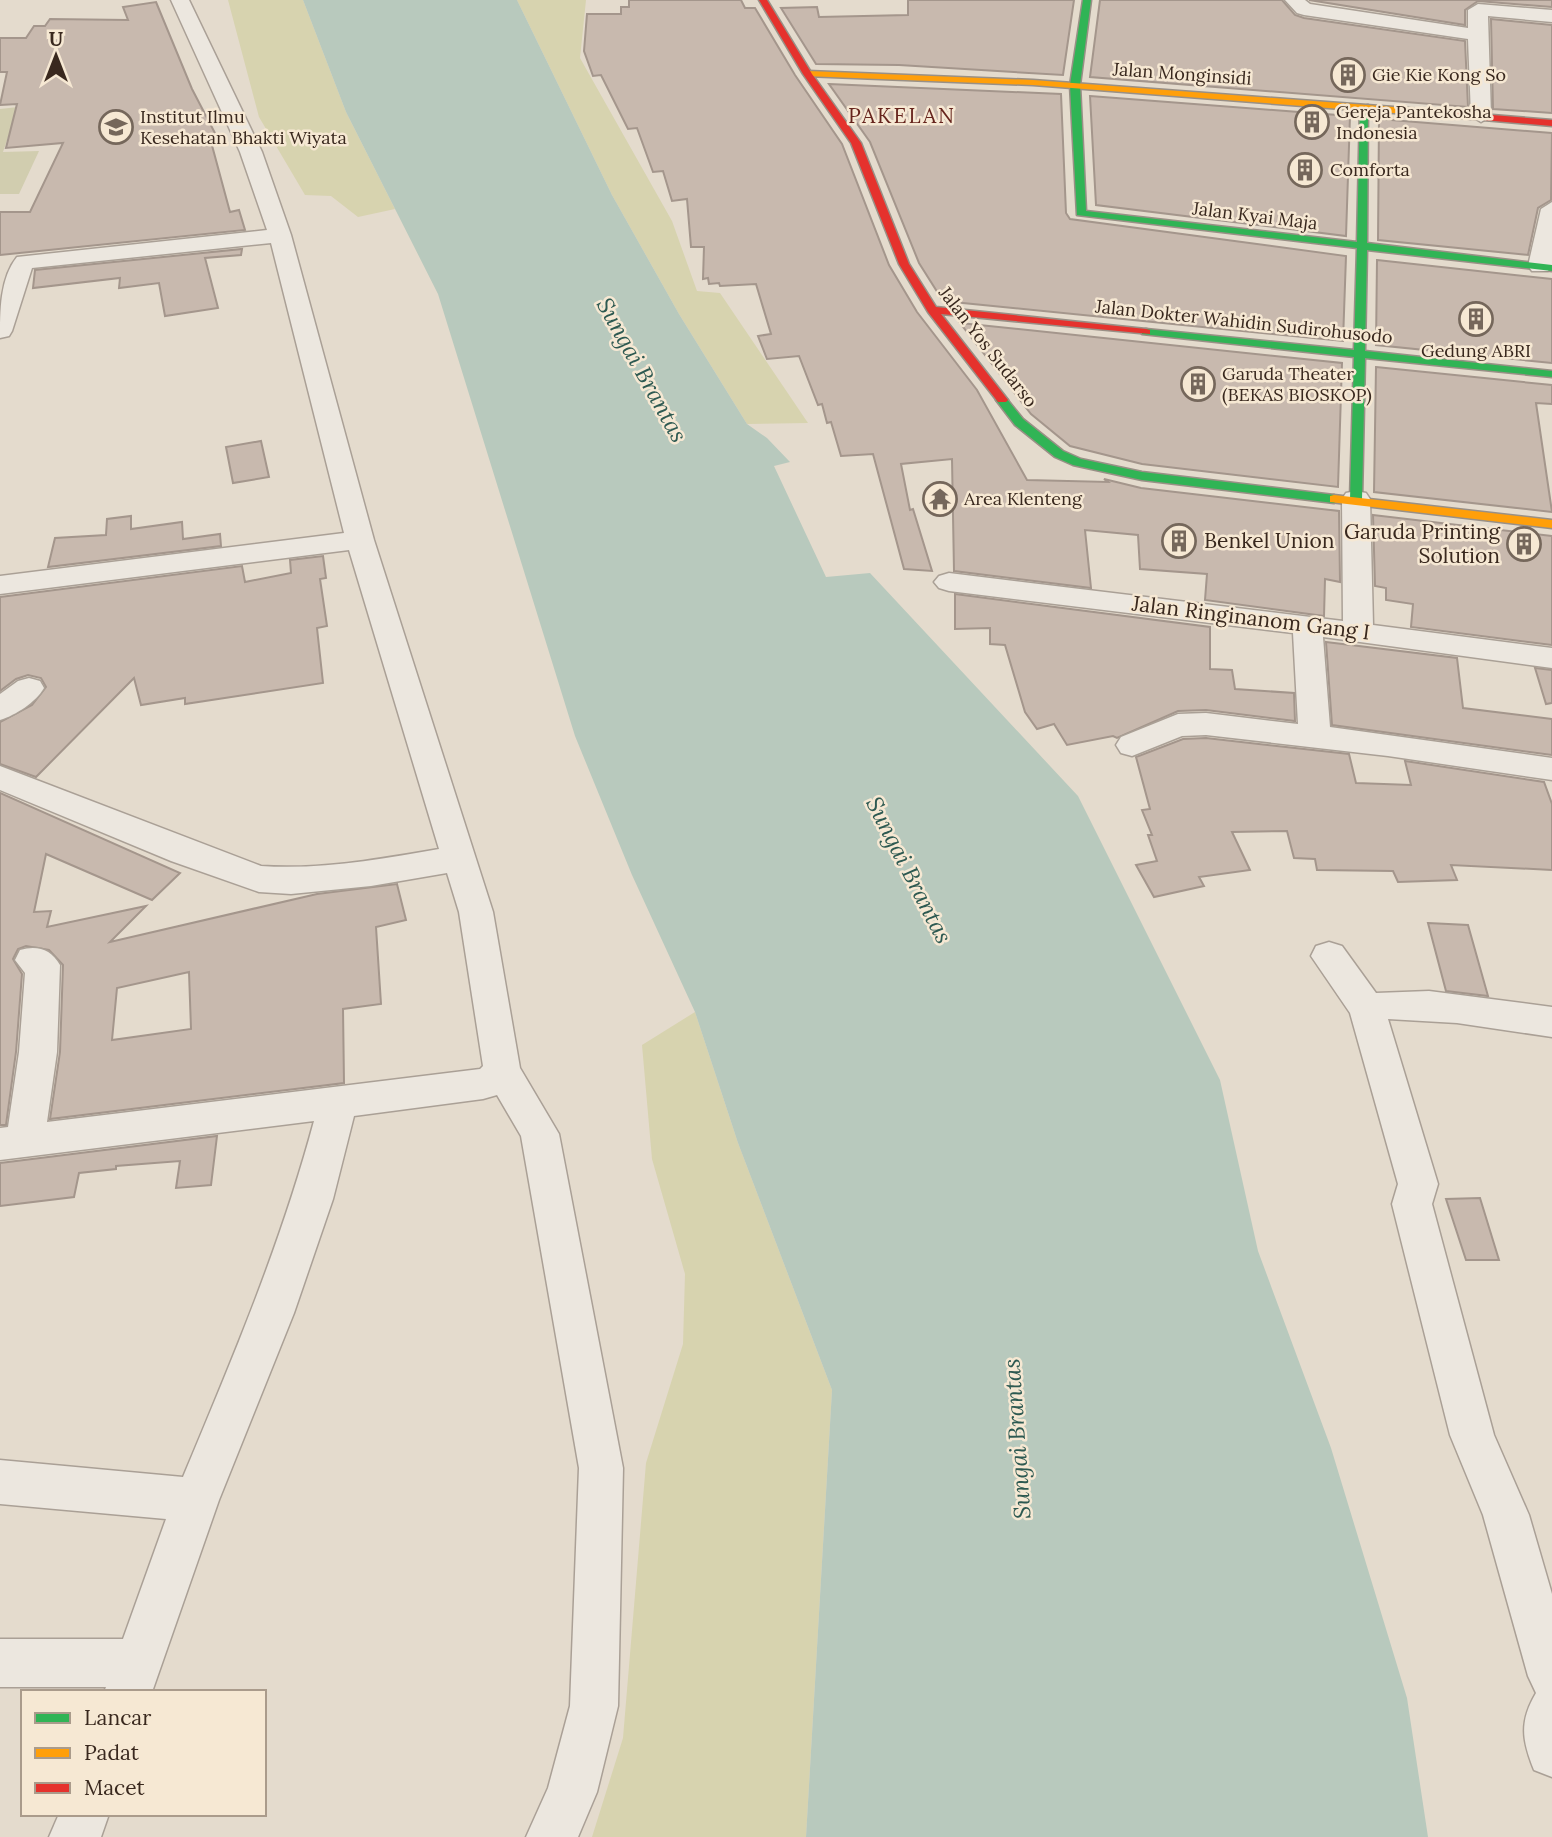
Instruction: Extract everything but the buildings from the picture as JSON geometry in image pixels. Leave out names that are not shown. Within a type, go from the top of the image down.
[{"type":"street","points":[[180,0],[251,152],[279,235],[360,540],[476,912],[502,1070],[540,1134],[601,1468],[594,1706],[572,1792],[552,1837]]},
{"type":"street","name":"Jalan Yos Sudarso","points":[[763,0],[808,74],[856,143],[904,264],[932,310],[1019,422],[1059,454],[1077,462],[1142,476],[1552,524]]},
{"type":"street","points":[[1074,85],[1087,0]]},
{"type":"street","points":[[1299,4],[1478,34]]},
{"type":"street","points":[[1481,117],[1477,5],[1552,16]]},
{"type":"street","name":"Jalan Monginsidi","points":[[808,74],[899,75],[1074,85],[1552,123]]},
{"type":"street","name":"Jalan Kyai Maja","points":[[1074,85],[1079,209],[1084,215],[1546,267]]},
{"type":"street","points":[[1358,632],[1356,499],[1365,107]]},
{"type":"street","points":[[1546,267],[1552,209]]},
{"type":"street","points":[[0,331],[19,268],[25,262],[279,235]]},
{"type":"street","name":"Jalan Dokter Wahidin Sudirohusodo","points":[[932,310],[1552,374]]},
{"type":"street","points":[[0,585],[360,540]]},
{"type":"street","name":"Jalan Ringinanom Gang I","points":[[949,582],[1307,625],[1552,658]]},
{"type":"street","points":[[1307,625],[1315,736]]},
{"type":"street","points":[[0,709],[29,688]]},
{"type":"street","points":[[1132,745],[1167,729],[1187,724],[1315,736],[1552,769]]},
{"type":"street","points":[[0,777],[183,852],[259,879],[291,881],[370,873],[459,858]]},
{"type":"street","points":[[1329,956],[1368,1009],[1371,1028],[1418,1184],[1412,1204],[1472,1436],[1499,1500],[1552,1676]]},
{"type":"street","points":[[33,960],[42,965],[43,973],[38,1052],[12,1143],[483,1084],[492,1081],[502,1070]]},
{"type":"street","points":[[1368,1009],[1384,1005],[1464,1009],[1552,1022]]},
{"type":"street","points":[[0,1663],[133,1677],[196,1500],[273,1313],[313,1199],[338,1103]]},
{"type":"street","points":[[0,1482],[196,1500]]},
{"type":"street","points":[[1552,1711],[1547,1737],[1552,1752]]},
{"type":"street","points":[[75,1837],[83,1816]]},
{"type":"shaded area","points":[[228,0],[303,0],[346,112],[395,209],[358,217],[331,196],[305,195],[259,117]]},
{"type":"shaded area","points":[[517,0],[586,0],[580,58],[672,221],[697,291],[720,293],[808,423],[747,424],[679,314],[612,195]]},
{"type":"shaded area","points":[[18,107],[3,152],[39,151],[19,194],[0,194],[0,109]]},
{"type":"shaded area","points":[[695,1012],[738,1143],[832,1390],[806,1837],[592,1837],[623,1738],[646,1463],[683,1344],[685,1274],[652,1159],[642,1045]]},
{"type":"water","name":"Sungai Brantas","points":[[303,0],[517,0],[612,195],[679,314],[747,424],[767,438],[790,462],[774,466],[826,577],[870,573],[1078,796],[1220,1080],[1258,1251],[1331,1448],[1407,1698],[1428,1837],[806,1837],[832,1390],[738,1143],[695,1012],[632,875],[575,736],[438,294],[346,112]]},
{"type":"traffic: fast","points":[[1087,0],[1075,85],[1081,213],[1552,268]]},
{"type":"traffic: fast","points":[[1356,499],[1365,107]]},
{"type":"traffic: fast","points":[[1146,332],[1552,374]]},
{"type":"traffic: fast","points":[[1002,400],[1019,422],[1059,454],[1077,462],[1142,476],[1334,499]]},
{"type":"traffic: slow","points":[[808,74],[1033,83],[1407,111]]},
{"type":"traffic: slow","points":[[1334,499],[1552,524]]},
{"type":"traffic: jam","points":[[763,0],[808,74],[856,143],[904,264],[932,310],[1002,400]]},
{"type":"traffic: jam","points":[[1407,111],[1552,123]]},
{"type":"traffic: jam","points":[[932,310],[1146,332]]},
{"type":"place","name":"Gie Kie Kong So","points":[[1348,75]]},
{"type":"place","name":"Gereja Pantekosha Indonesia","points":[[1312,122]]},
{"type":"place","name":"Institut Ilmu Kesehatan Bhakti Wiyata","points":[[116,127]]},
{"type":"place","name":"Comforta","points":[[1305,170]]},
{"type":"place","name":"Gedung ABRI","points":[[1476,319]]},
{"type":"place","name":"Garuda Theater (BEKAS BIOSKOP)","points":[[1198,384]]},
{"type":"place","name":"Area Klenteng","points":[[940,499]]},
{"type":"place","name":"Benkel Union","points":[[1179,541]]},
{"type":"place","name":"Garuda Printing Solution","points":[[1524,544]]},
{"type":"district","name":"PAKELAN","points":[[902,116]]}]
